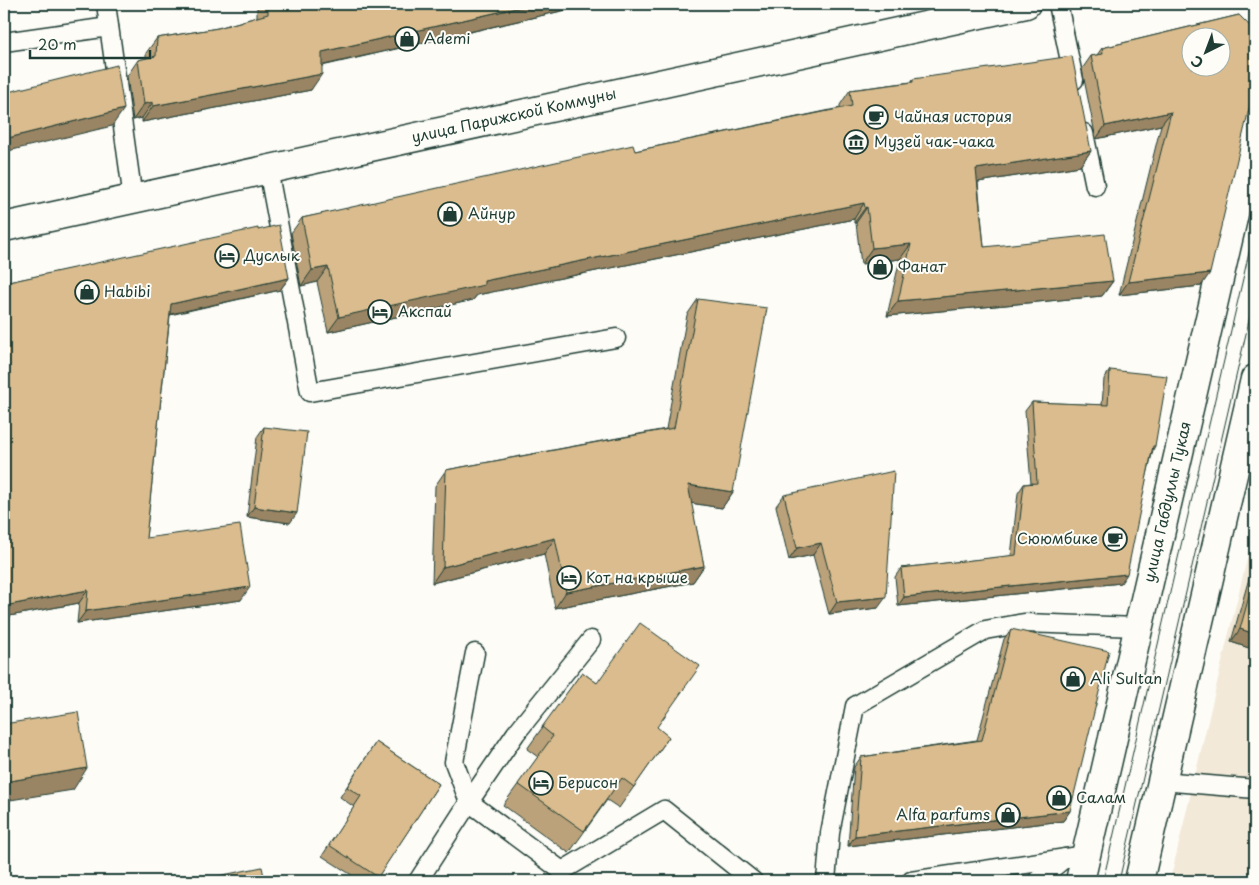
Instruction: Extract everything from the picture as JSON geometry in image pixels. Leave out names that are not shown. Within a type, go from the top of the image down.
[{"type":"street","name":"улица Парижской Коммуны","points":[[4,227],[1026,4]]},
{"type":"street","name":"улица Габдуллы Тукая","points":[[1080,881],[1076,856],[1138,627],[1255,123]]},
{"type":"street","points":[[1139,881],[1255,378]]},
{"type":"lane","points":[[106,4],[133,199]]},
{"type":"lane","points":[[1058,4],[1078,100]]},
{"type":"lane","points":[[4,42],[109,28]]},
{"type":"lane","points":[[1081,119],[1095,186]]},
{"type":"lane","points":[[268,169],[310,392],[616,338]]},
{"type":"lane","points":[[826,881],[830,833],[855,706],[984,630],[1024,623],[1138,627]]},
{"type":"lane","points":[[418,881],[516,733],[591,640]]},
{"type":"lane","points":[[475,653],[454,762],[469,802],[562,871],[664,810],[753,881]]},
{"type":"lane","points":[[1162,781],[1255,789]]},
{"type":"lane","points":[[910,881],[1076,856]]},
{"type":"lane","points":[[1037,881],[1076,856]]},
{"type":"shaded area","points":[[1255,527],[1255,881],[1170,881],[1228,637]]},
{"type":"building","points":[[268,4],[534,4],[322,52],[322,74],[153,106],[153,102],[144,104],[138,60],[156,56],[157,38],[218,28],[268,14]]},
{"type":"building","points":[[1239,15],[1255,31],[1255,84],[1210,273],[1128,282],[1171,112],[1105,126],[1091,56],[1103,54],[1102,48],[1182,29],[1182,78],[1232,78],[1232,28],[1185,28]]},
{"type":"building","points":[[1072,56],[1091,151],[976,169],[984,247],[1105,234],[1113,281],[898,301],[911,244],[872,248],[867,207],[865,208],[864,203],[484,281],[484,285],[339,317],[328,267],[312,270],[302,218],[633,145],[635,151],[852,106],[850,90],[913,82],[913,79]]},
{"type":"building","points":[[117,65],[124,109],[4,139],[4,93]]},
{"type":"building","points":[[279,225],[289,278],[171,304],[146,538],[240,525],[250,587],[86,611],[88,590],[4,606],[4,283]]},
{"type":"building","points":[[698,299],[767,308],[733,492],[688,485],[704,566],[566,592],[555,538],[443,567],[446,470],[674,428]]},
{"type":"building","points":[[1110,370],[1167,376],[1155,446],[1153,446],[1127,574],[904,597],[901,568],[1016,555],[1024,484],[1037,483],[1032,402],[1108,405]]},
{"type":"building","points":[[264,427],[307,432],[297,513],[254,507]]},
{"type":"building","points":[[894,471],[886,597],[837,602],[821,543],[797,548],[784,495]]},
{"type":"building","points":[[1255,575],[1255,634],[1240,629]]},
{"type":"building","points":[[640,623],[700,666],[657,727],[669,737],[634,787],[622,778],[584,831],[518,784],[553,736],[542,727],[582,672],[597,683]]},
{"type":"building","points":[[1011,629],[1109,651],[1070,811],[855,836],[861,757],[982,740]]},
{"type":"building","points":[[78,712],[87,768],[4,782],[4,724]]},
{"type":"building","points":[[376,742],[439,784],[378,877],[329,845],[361,796],[347,787]]},
{"type":"building","points":[[262,867],[265,881],[194,881]]},
{"type":"building","points":[[55,879],[56,881],[39,881]]},
{"type":"tram line","points":[[1103,881],[1255,227]]},
{"type":"tram line","points":[[1119,881],[1255,295]]},
{"type":"place","name":"Ademi","points":[[407,39]]},
{"type":"place","name":"Чайная история","points":[[876,117]]},
{"type":"place","name":"Музей чак-чака","points":[[856,142]]},
{"type":"place","name":"Айнур","points":[[450,214]]},
{"type":"place","name":"Дуслык","points":[[227,256]]},
{"type":"place","name":"Фанат","points":[[880,267]]},
{"type":"place","name":"Habibi","points":[[87,292]]},
{"type":"place","name":"Акспай","points":[[380,312]]},
{"type":"place","name":"Сююмбике","points":[[1115,539]]},
{"type":"place","name":"Кот на крыше","points":[[569,578]]},
{"type":"place","name":"Ali Sultan","points":[[1073,679]]},
{"type":"place","name":"Берисон","points":[[541,783]]},
{"type":"place","name":"Салам","points":[[1059,798]]},
{"type":"place","name":"Alfa parfums","points":[[1008,815]]}]
